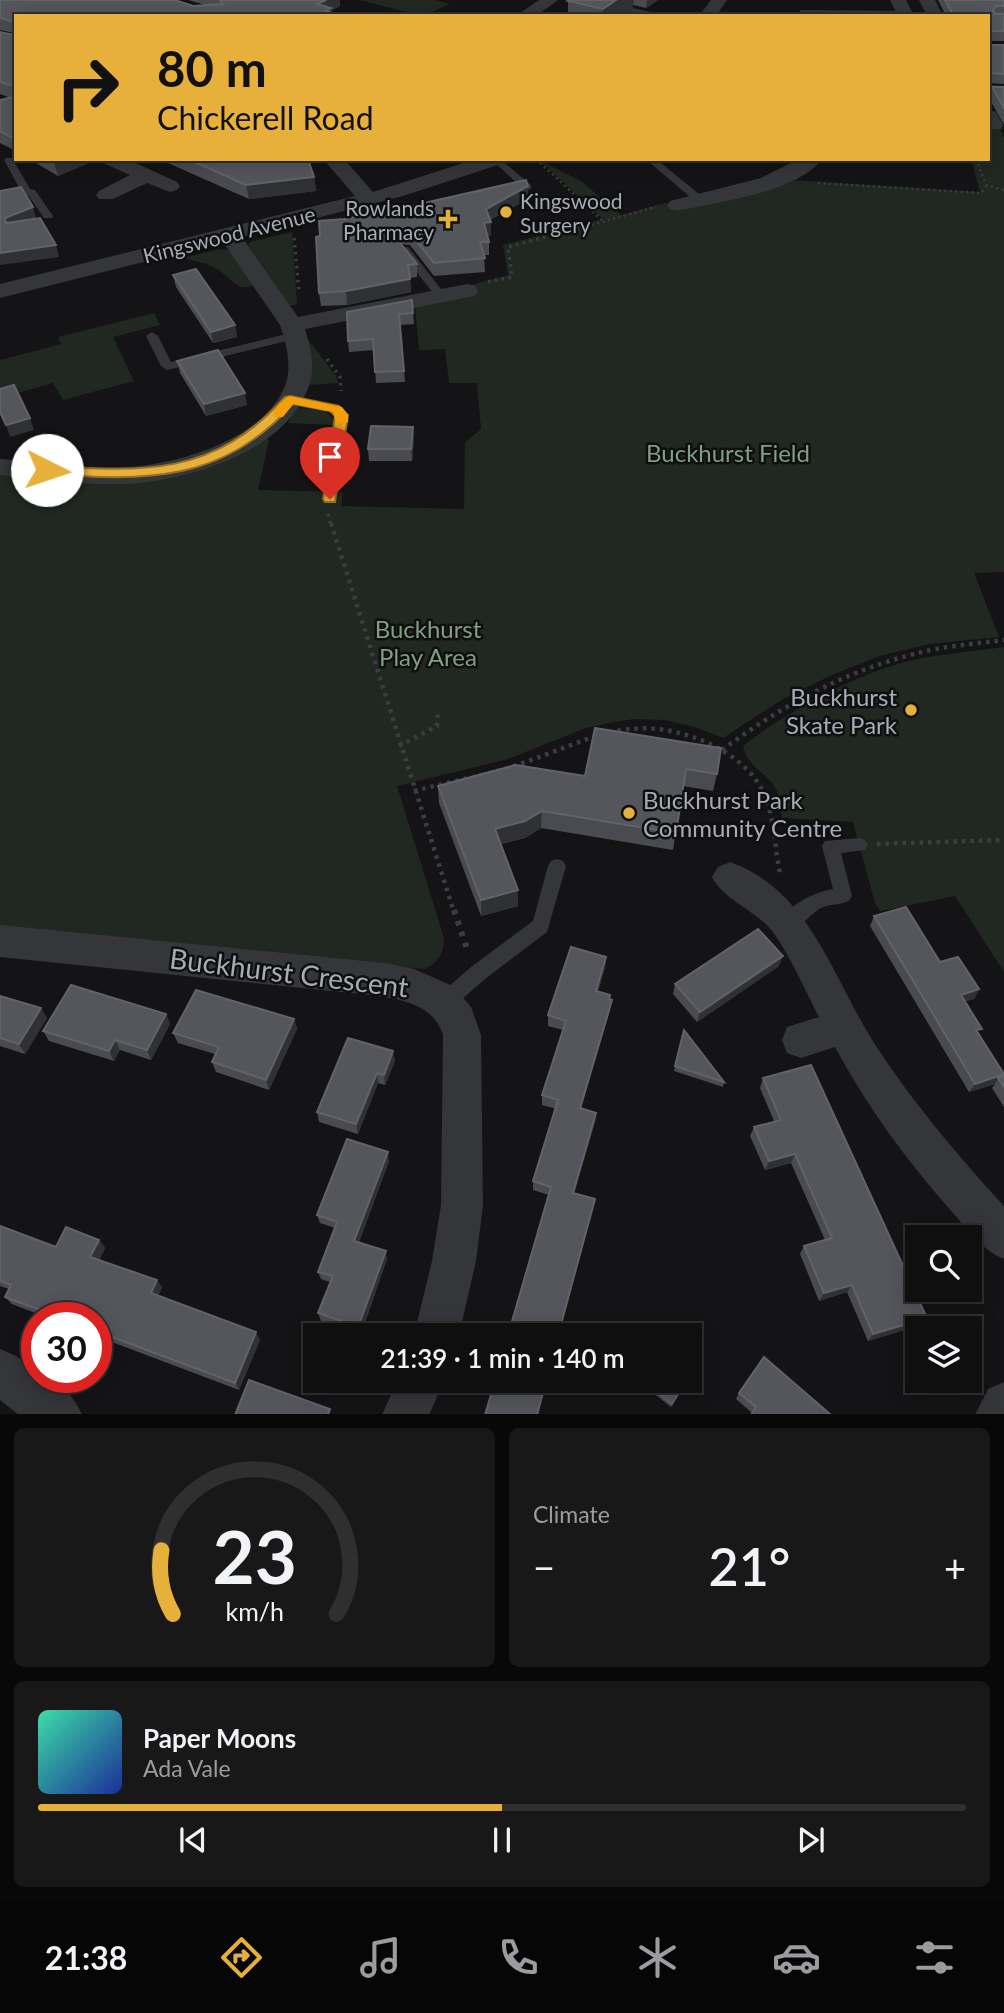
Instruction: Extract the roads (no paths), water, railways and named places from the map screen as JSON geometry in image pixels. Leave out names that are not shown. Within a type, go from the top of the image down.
[{"type":"street","points":[[527,14],[550,0]]},
{"type":"street","points":[[574,0],[637,14]]},
{"type":"street","points":[[114,161],[170,186]]},
{"type":"street","points":[[335,161],[367,197]]},
{"type":"street","name":"Kingswood Avenue","points":[[0,291],[293,218],[448,177],[493,161]]},
{"type":"street","points":[[677,205],[775,180],[795,173],[810,161]]},
{"type":"street","points":[[106,195],[145,176]]},
{"type":"street","points":[[0,467],[118,475],[170,471],[221,454],[267,425],[290,400],[300,373],[295,328],[229,234]]},
{"type":"street","points":[[295,328],[467,291]]},
{"type":"street","points":[[730,877],[769,903],[790,923],[844,1027],[897,1111],[941,1168],[1004,1238]]},
{"type":"street","name":"Buckhurst Crescent","points":[[0,941],[388,981],[419,987],[445,1002]]},
{"type":"street","points":[[440,1323],[454,1261],[463,1183],[462,1035],[458,1020],[445,1002]]},
{"type":"street","points":[[801,1040],[844,1027]]},
{"type":"street","points":[[0,1372],[58,1414]]},
{"type":"street","points":[[405,1414],[415,1393]]},
{"type":"lane","points":[[803,12],[903,10]]},
{"type":"lane","points":[[9,160],[26,191]]},
{"type":"lane","points":[[497,161],[527,187],[500,193]]},
{"type":"lane","points":[[658,161],[654,162],[699,200]]},
{"type":"lane","points":[[0,197],[31,192],[48,216]]},
{"type":"lane","points":[[404,249],[442,296]]},
{"type":"lane","points":[[152,336],[167,366],[295,328]]},
{"type":"lane","points":[[290,400],[334,408],[342,415],[330,499]]},
{"type":"lane","points":[[790,923],[803,908],[819,898],[843,896],[831,846],[859,845]]},
{"type":"lane","points":[[445,1002],[478,973],[541,926],[557,866]]},
{"type":"place","name":"Kingswood Surgery","points":[[506,212]]},
{"type":"place","name":"Rowlands Pharmacy","points":[[448,219]]},
{"type":"place","name":"Buckhurst Skate Park","points":[[911,710]]},
{"type":"place","name":"Buckhurst Park Community Centre","points":[[629,813]]},
{"type":"park label","name":"Buckhurst Field","points":[[728,452]]},
{"type":"park label","name":"Buckhurst Play Area","points":[[428,642]]}]
